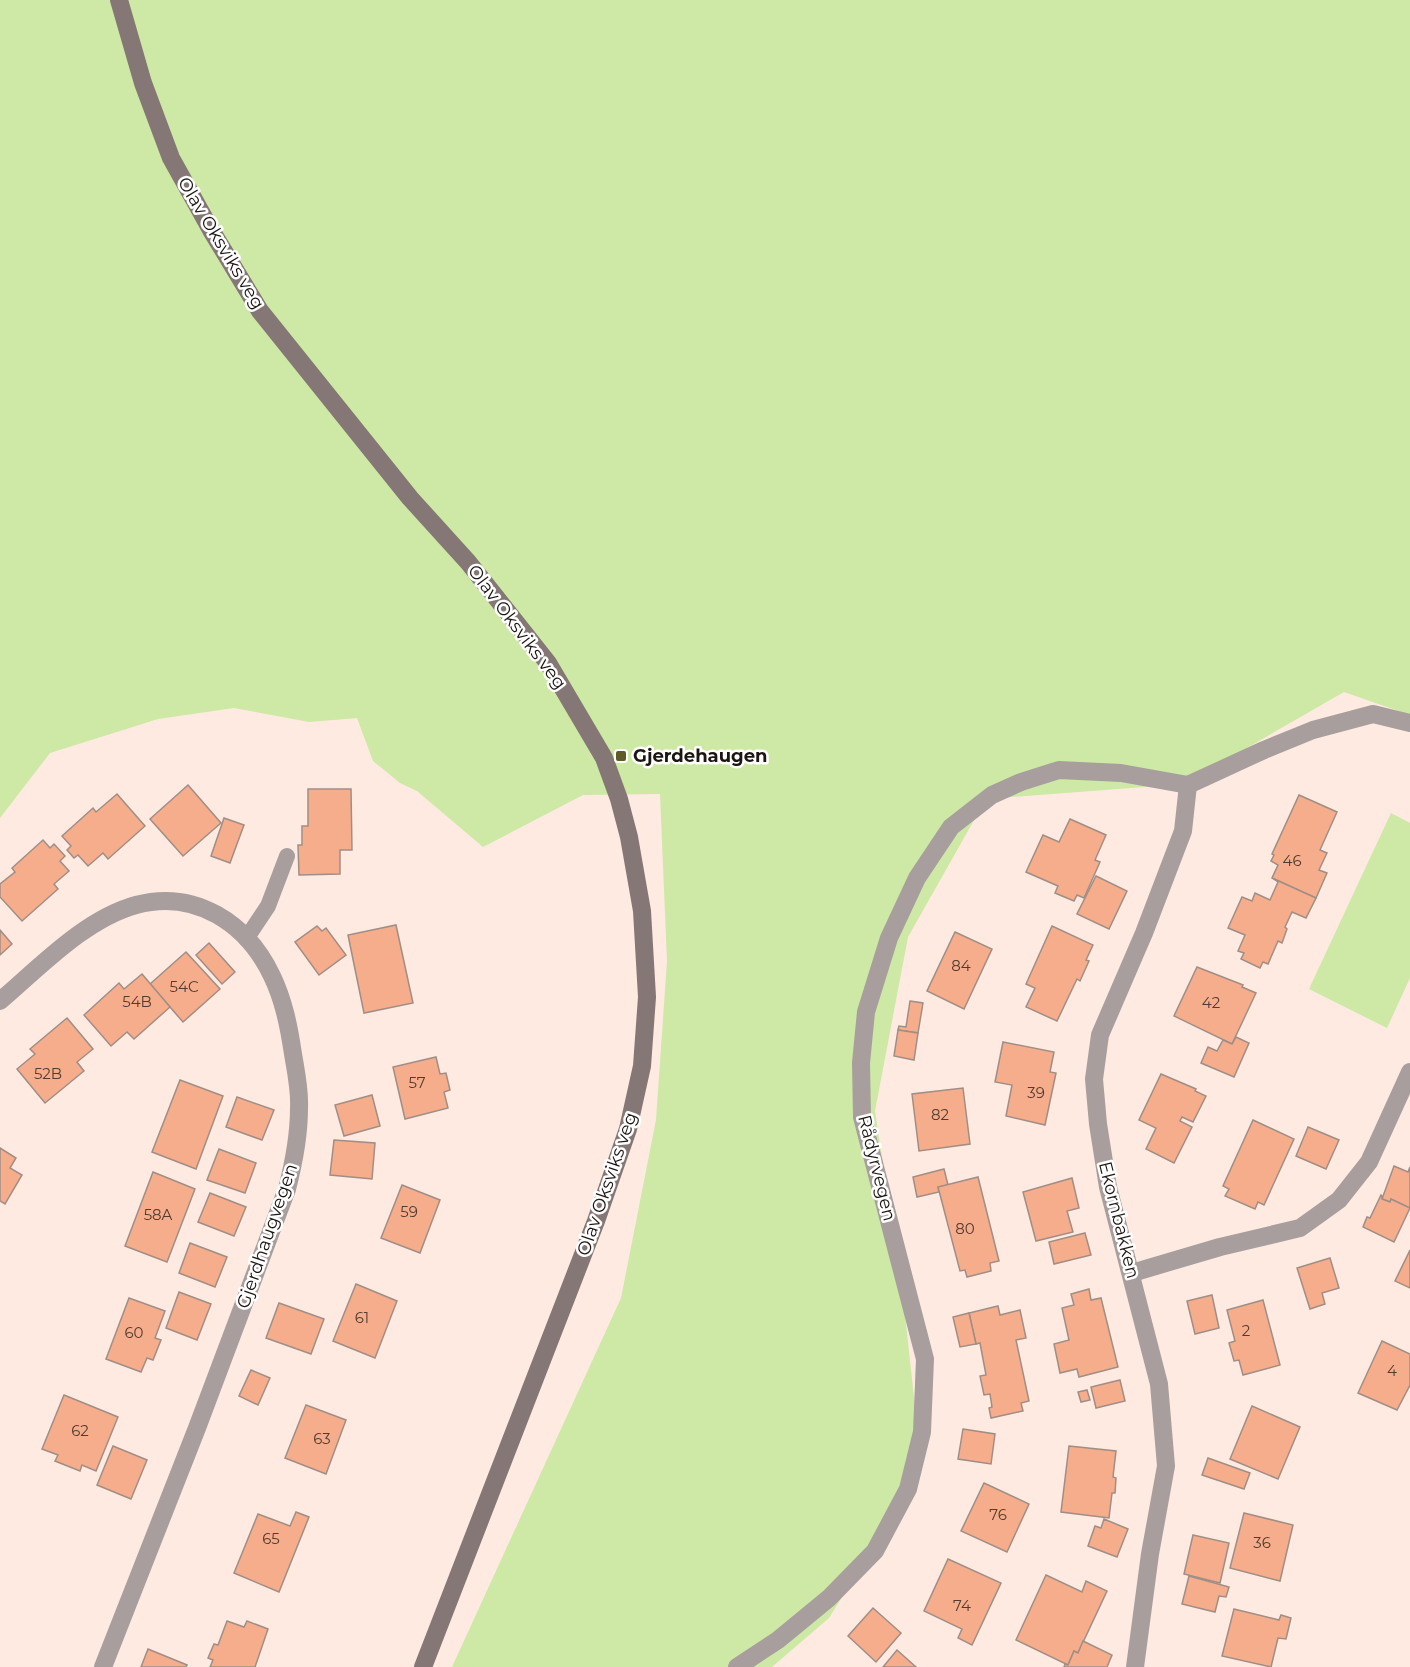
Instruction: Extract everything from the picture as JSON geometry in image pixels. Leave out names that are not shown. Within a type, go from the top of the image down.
[{"type":"street","name":"Olav Oksviks veg","points":[[119,0],[143,83],[171,158],[260,311],[410,498],[468,562],[548,663],[604,758],[619,799],[629,837],[642,912],[647,997],[642,1066],[628,1129],[596,1221],[423,1667]]},
{"type":"street","points":[[1188,785],[1313,730],[1373,714],[1410,723]]},
{"type":"street","name":"Rådyrvegen","points":[[737,1667],[778,1640],[829,1598],[875,1551],[908,1489],[922,1432],[925,1359],[862,1117],[861,1064],[866,1012],[889,938],[917,878],[951,827],[992,795],[1021,782],[1059,770],[1121,773],[1188,785]]},
{"type":"street","name":"Ekornbakken","points":[[1135,1667],[1150,1554],[1166,1466],[1159,1384],[1108,1187],[1098,1124],[1094,1079],[1100,1035],[1144,933],[1183,831],[1188,785]]},
{"type":"street","name":"Gjerdhaugvegen","points":[[0,1001],[86,928],[118,911],[153,901],[190,902],[227,920],[257,951],[271,974],[287,1019],[299,1085],[297,1149],[287,1189],[103,1667]]},
{"type":"street","points":[[1132,1273],[1220,1247],[1299,1228],[1339,1200],[1369,1161],[1410,1072]]},
{"type":"lane","points":[[246,939],[268,906],[287,856]]},
{"type":"green space","points":[[0,0],[1410,0],[1410,715],[1344,692],[1212,768],[1171,785],[986,799],[908,937],[875,1111],[902,1288],[922,1470],[829,1618],[772,1667],[452,1667],[621,1298],[656,1120],[667,961],[660,794],[583,795],[483,847],[417,791],[400,783],[373,761],[357,718],[309,722],[234,708],[158,719],[50,753],[0,818]]},
{"type":"green space","points":[[1391,813],[1410,823],[1410,978],[1387,1028],[1309,989]]},
{"type":"building","points":[[188,785],[221,823],[183,856],[150,819]]},
{"type":"building","points":[[308,789],[351,789],[352,850],[340,850],[340,874],[299,875],[298,845],[302,845],[302,826],[308,826]]},
{"type":"building","points":[[117,794],[145,826],[108,859],[103,853],[88,866],[78,855],[74,858],[67,850],[71,846],[62,836],[93,808],[96,812]]},
{"type":"building","points":[[1299,795],[1337,812],[1320,850],[1327,853],[1319,870],[1327,873],[1316,898],[1272,878],[1278,865],[1271,861],[1274,855],[1272,854]]},
{"type":"building","points":[[224,818],[244,825],[230,863],[211,856]]},
{"type":"building","points":[[1070,819],[1106,835],[1095,860],[1100,862],[1084,898],[1077,895],[1074,901],[1055,893],[1058,886],[1026,872],[1043,835],[1059,842]]},
{"type":"building","points":[[43,840],[50,848],[54,844],[65,856],[60,861],[69,871],[54,884],[58,889],[22,921],[0,897],[0,884],[15,872],[12,868]]},
{"type":"building","points":[[1096,876],[1127,891],[1109,929],[1077,914]]},
{"type":"building","points":[[1272,878],[1316,898],[1306,918],[1292,912],[1285,927],[1287,929],[1282,943],[1278,941],[1268,964],[1263,962],[1260,968],[1241,959],[1244,953],[1238,951],[1245,935],[1228,928],[1242,897],[1252,901],[1255,893],[1270,900],[1278,882]]},
{"type":"building","points":[[396,925],[413,1003],[364,1013],[348,935]]},
{"type":"building","points":[[317,926],[322,931],[326,928],[346,955],[319,975],[295,942]]},
{"type":"building","points":[[1052,926],[1093,945],[1080,981],[1077,979],[1057,1021],[1026,1007],[1035,988],[1026,984]]},
{"type":"building","points":[[0,930],[12,944],[0,955]]},
{"type":"building","points":[[955,932],[992,949],[964,1009],[927,991]]},
{"type":"building","points":[[209,943],[235,972],[222,984],[196,955]]},
{"type":"building","points":[[186,952],[220,989],[183,1022],[150,984]]},
{"type":"building","points":[[1197,967],[1243,985],[1242,987],[1256,993],[1232,1044],[1174,1016]]},
{"type":"building","points":[[142,974],[170,1007],[134,1039],[127,1032],[111,1046],[84,1015],[119,983],[124,989]]},
{"type":"building","points":[[910,1001],[923,1003],[918,1033],[898,1030],[899,1026],[906,1027]]},
{"type":"building","points":[[67,1018],[93,1049],[77,1062],[84,1071],[45,1103],[17,1069],[35,1054],[30,1049]]},
{"type":"building","points":[[898,1030],[918,1033],[914,1060],[894,1056]]},
{"type":"building","points":[[1236,1037],[1249,1043],[1234,1077],[1201,1063],[1208,1047],[1217,1051],[1223,1040],[1232,1044]]},
{"type":"building","points":[[1003,1042],[1054,1052],[1050,1072],[1056,1073],[1045,1125],[1006,1116],[1012,1085],[995,1082]]},
{"type":"building","points":[[436,1057],[440,1074],[446,1073],[450,1090],[444,1092],[448,1108],[405,1119],[393,1067]]},
{"type":"building","points":[[1161,1074],[1196,1089],[1195,1091],[1206,1096],[1193,1122],[1182,1117],[1180,1121],[1192,1127],[1174,1163],[1146,1149],[1156,1128],[1139,1120]]},
{"type":"building","points":[[180,1080],[223,1096],[196,1169],[152,1152]]},
{"type":"building","points":[[963,1088],[970,1144],[919,1151],[912,1094]]},
{"type":"building","points":[[372,1095],[380,1126],[344,1136],[335,1105]]},
{"type":"building","points":[[237,1097],[274,1110],[262,1140],[226,1127]]},
{"type":"building","points":[[1253,1120],[1294,1139],[1264,1205],[1258,1202],[1255,1209],[1225,1196],[1229,1189],[1223,1186]]},
{"type":"building","points":[[1308,1127],[1339,1140],[1326,1169],[1296,1156]]},
{"type":"building","points":[[334,1140],[375,1143],[372,1179],[330,1175]]},
{"type":"building","points":[[0,1148],[16,1158],[10,1168],[22,1175],[5,1204],[0,1201]]},
{"type":"building","points":[[219,1149],[256,1163],[245,1193],[207,1180]]},
{"type":"building","points":[[1394,1166],[1408,1172],[1410,1167],[1410,1208],[1391,1199],[1390,1202],[1382,1199]]},
{"type":"building","points":[[944,1169],[948,1185],[938,1187],[939,1192],[917,1197],[913,1177]]},
{"type":"building","points":[[153,1172],[195,1189],[167,1262],[125,1246]]},
{"type":"building","points":[[978,1177],[999,1261],[990,1263],[991,1271],[967,1277],[965,1270],[960,1271],[938,1187]]},
{"type":"building","points":[[1072,1178],[1079,1208],[1067,1211],[1073,1232],[1036,1241],[1023,1192]]},
{"type":"building","points":[[402,1185],[440,1200],[420,1253],[381,1238]]},
{"type":"building","points":[[210,1193],[246,1207],[234,1236],[198,1222]]},
{"type":"building","points":[[1381,1195],[1382,1199],[1390,1202],[1391,1199],[1410,1208],[1394,1242],[1363,1227]]},
{"type":"building","points":[[1085,1233],[1091,1255],[1054,1264],[1049,1242]]},
{"type":"building","points":[[190,1243],[227,1257],[215,1287],[179,1273]]},
{"type":"building","points":[[1410,1250],[1410,1288],[1395,1281]]},
{"type":"building","points":[[1330,1258],[1339,1288],[1322,1293],[1325,1304],[1310,1309],[1297,1268]]},
{"type":"building","points":[[356,1284],[397,1301],[375,1358],[333,1341]]},
{"type":"building","points":[[1089,1289],[1091,1300],[1101,1298],[1118,1367],[1079,1377],[1077,1369],[1060,1373],[1054,1344],[1069,1340],[1062,1308],[1074,1305],[1071,1294]]},
{"type":"building","points":[[179,1292],[211,1304],[197,1340],[166,1328]]},
{"type":"building","points":[[1212,1295],[1219,1328],[1195,1334],[1187,1301]]},
{"type":"building","points":[[129,1298],[165,1311],[155,1338],[161,1340],[153,1360],[147,1358],[141,1372],[106,1359]]},
{"type":"building","points":[[1263,1300],[1280,1365],[1243,1375],[1239,1360],[1234,1361],[1229,1343],[1235,1341],[1227,1310]]},
{"type":"building","points":[[279,1303],[324,1319],[311,1354],[266,1338]]},
{"type":"building","points":[[998,1306],[1000,1315],[1020,1310],[1026,1338],[1016,1340],[1029,1401],[1021,1403],[1023,1411],[991,1418],[990,1394],[984,1395],[980,1376],[986,1375],[980,1343],[976,1344],[969,1313]]},
{"type":"building","points":[[969,1313],[976,1344],[960,1347],[953,1317]]},
{"type":"building","points":[[1382,1341],[1410,1354],[1410,1385],[1397,1410],[1358,1393]]},
{"type":"building","points":[[251,1370],[270,1378],[258,1405],[239,1396]]},
{"type":"building","points":[[1120,1380],[1125,1401],[1096,1408],[1091,1387]]},
{"type":"building","points":[[1087,1390],[1090,1400],[1081,1402],[1078,1392]]},
{"type":"building","points":[[64,1395],[118,1417],[96,1471],[82,1465],[80,1471],[55,1461],[58,1455],[42,1449]]},
{"type":"building","points":[[306,1405],[346,1420],[326,1474],[285,1458]]},
{"type":"building","points":[[1252,1406],[1300,1427],[1278,1479],[1230,1459]]},
{"type":"building","points":[[963,1429],[995,1434],[991,1464],[958,1459]]},
{"type":"building","points":[[113,1446],[147,1460],[131,1499],[97,1485]]},
{"type":"building","points":[[1069,1446],[1116,1451],[1113,1477],[1116,1478],[1115,1493],[1112,1493],[1109,1518],[1061,1512]]},
{"type":"building","points":[[1208,1458],[1250,1473],[1244,1489],[1202,1475]]},
{"type":"building","points":[[984,1483],[1029,1504],[1007,1552],[961,1531]]},
{"type":"building","points":[[296,1512],[309,1517],[279,1592],[234,1573],[258,1514],[290,1526]]},
{"type":"building","points":[[1244,1513],[1293,1525],[1280,1581],[1230,1568]]},
{"type":"building","points":[[1104,1519],[1128,1529],[1117,1557],[1088,1546],[1095,1526],[1101,1528]]},
{"type":"building","points":[[1193,1535],[1229,1543],[1220,1583],[1184,1574]]},
{"type":"building","points":[[948,1559],[1001,1583],[972,1645],[958,1638],[962,1629],[924,1611]]},
{"type":"building","points":[[1046,1575],[1082,1592],[1086,1581],[1107,1591],[1078,1653],[1074,1651],[1068,1665],[1016,1640]]},
{"type":"building","points":[[1189,1576],[1229,1587],[1226,1597],[1219,1596],[1215,1612],[1182,1604]]},
{"type":"building","points":[[873,1608],[901,1633],[876,1662],[848,1636]]},
{"type":"building","points":[[1234,1609],[1279,1620],[1281,1615],[1291,1618],[1286,1639],[1278,1638],[1271,1667],[1222,1656]]},
{"type":"building","points":[[227,1621],[244,1627],[247,1621],[268,1629],[255,1667],[210,1667],[213,1660],[208,1658],[214,1644],[218,1645]]},
{"type":"building","points":[[1083,1641],[1112,1655],[1107,1667],[1064,1667],[1065,1664],[1068,1665],[1074,1651],[1078,1653]]},
{"type":"building","points":[[148,1649],[187,1665],[186,1667],[141,1667]]},
{"type":"building","points":[[897,1650],[916,1667],[883,1667]]},
{"type":"place","name":"Gjerdehaugen","points":[[621,756]]}]
